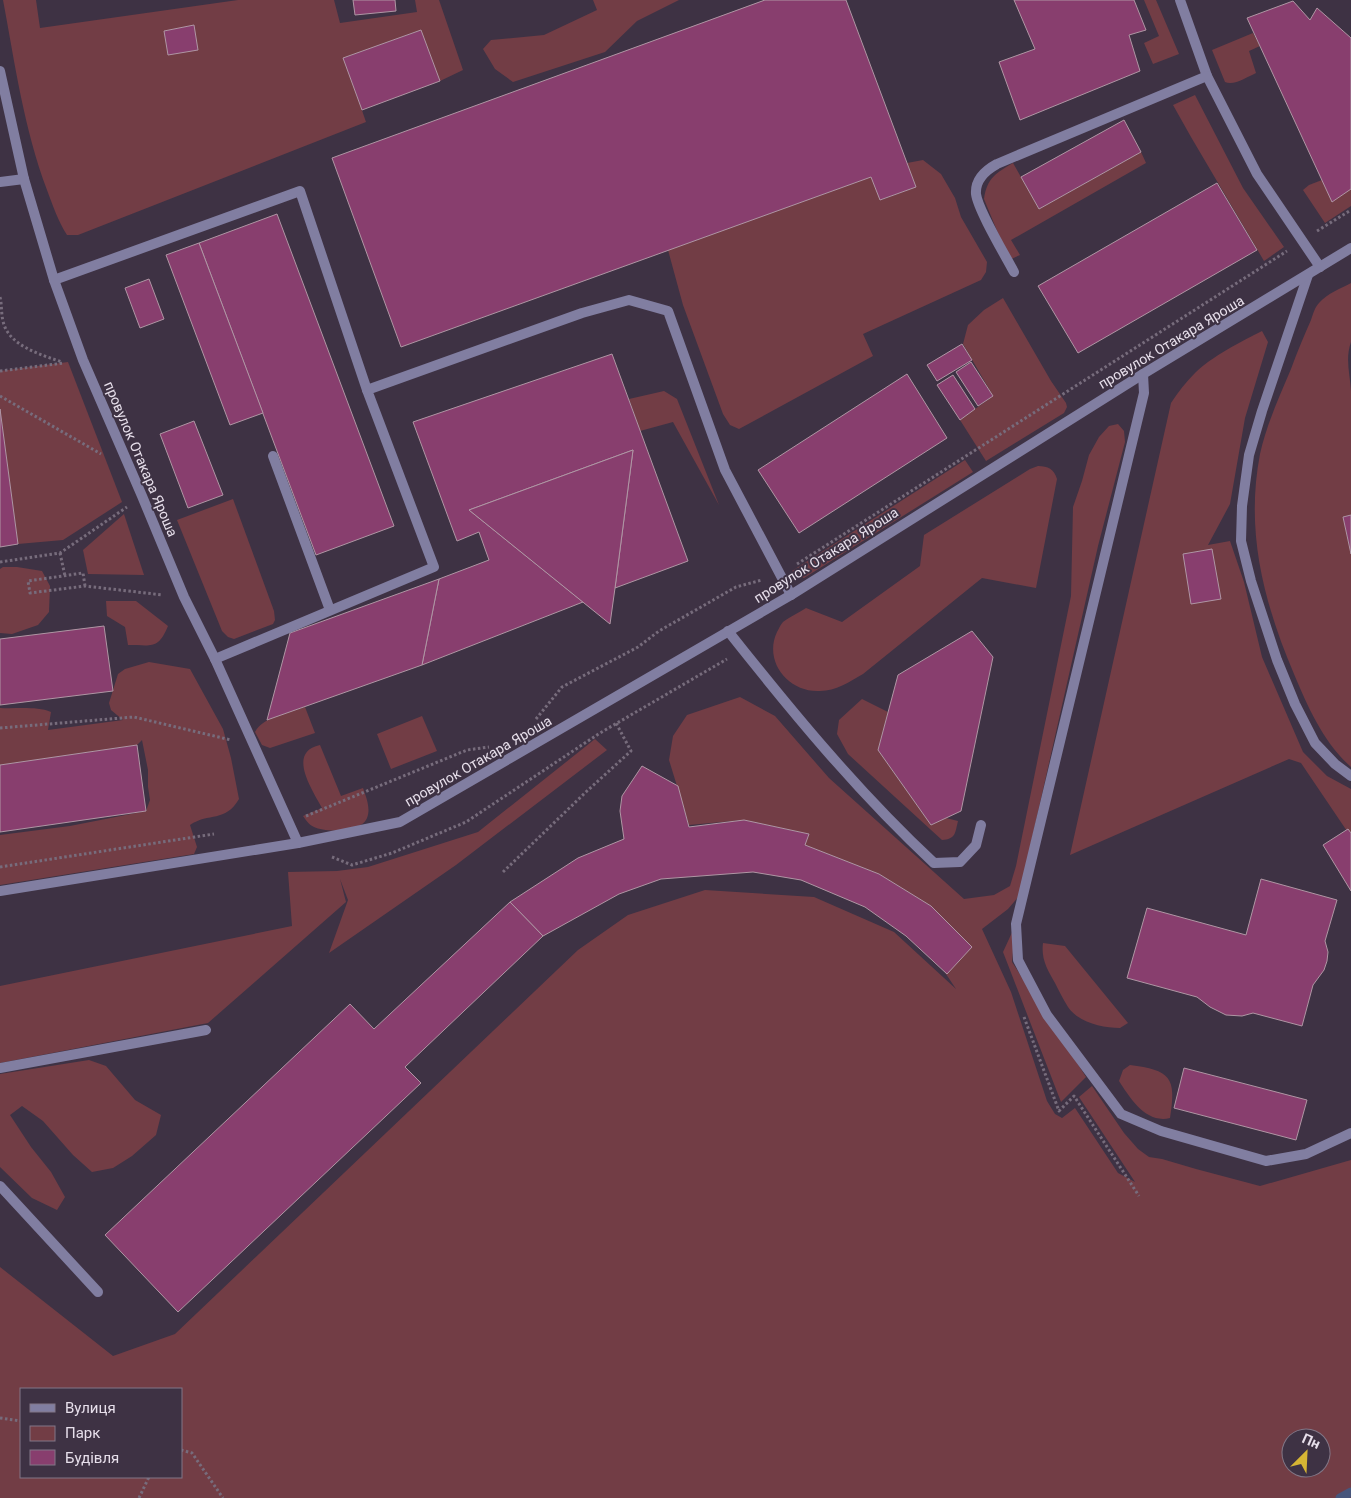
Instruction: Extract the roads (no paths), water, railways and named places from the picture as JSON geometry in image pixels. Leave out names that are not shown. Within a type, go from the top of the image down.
[{"type":"street","points":[[1180,0],[1207,76],[1257,174],[1320,267]]},
{"type":"street","name":"провулок Отакара Яроша","points":[[0,71],[24,179],[54,280],[83,360],[184,597],[215,659],[255,746],[287,823],[298,843]]},
{"type":"street","points":[[1014,272],[980,207],[976,195],[976,187],[987,169],[1207,76]]},
{"type":"street","points":[[0,182],[24,179]]},
{"type":"street","points":[[54,280],[300,191],[368,390],[434,567],[215,659]]},
{"type":"street","name":"провулок Отакара Яроша","points":[[0,891],[298,843],[400,822],[791,594],[1143,374],[1308,276],[1351,248]]},
{"type":"street","points":[[1308,276],[1249,455],[1242,506],[1241,541],[1254,590],[1277,660],[1295,704],[1315,743],[1351,776]]},
{"type":"street","points":[[368,390],[582,313],[629,300],[668,312],[725,470],[779,575],[791,594]]},
{"type":"street","points":[[1143,374],[1144,393],[1016,924],[1018,960],[1047,1015],[1121,1114],[1161,1131],[1266,1162],[1306,1154],[1351,1133]]},
{"type":"street","points":[[273,456],[330,610]]},
{"type":"street","points":[[728,631],[806,728],[894,826],[934,863],[960,862],[976,845],[981,825]]},
{"type":"street","points":[[0,1068],[206,1030]]},
{"type":"street","points":[[0,1186],[98,1292]]},
{"type":"waterway","points":[[1340,1498],[1351,1492]]}]
